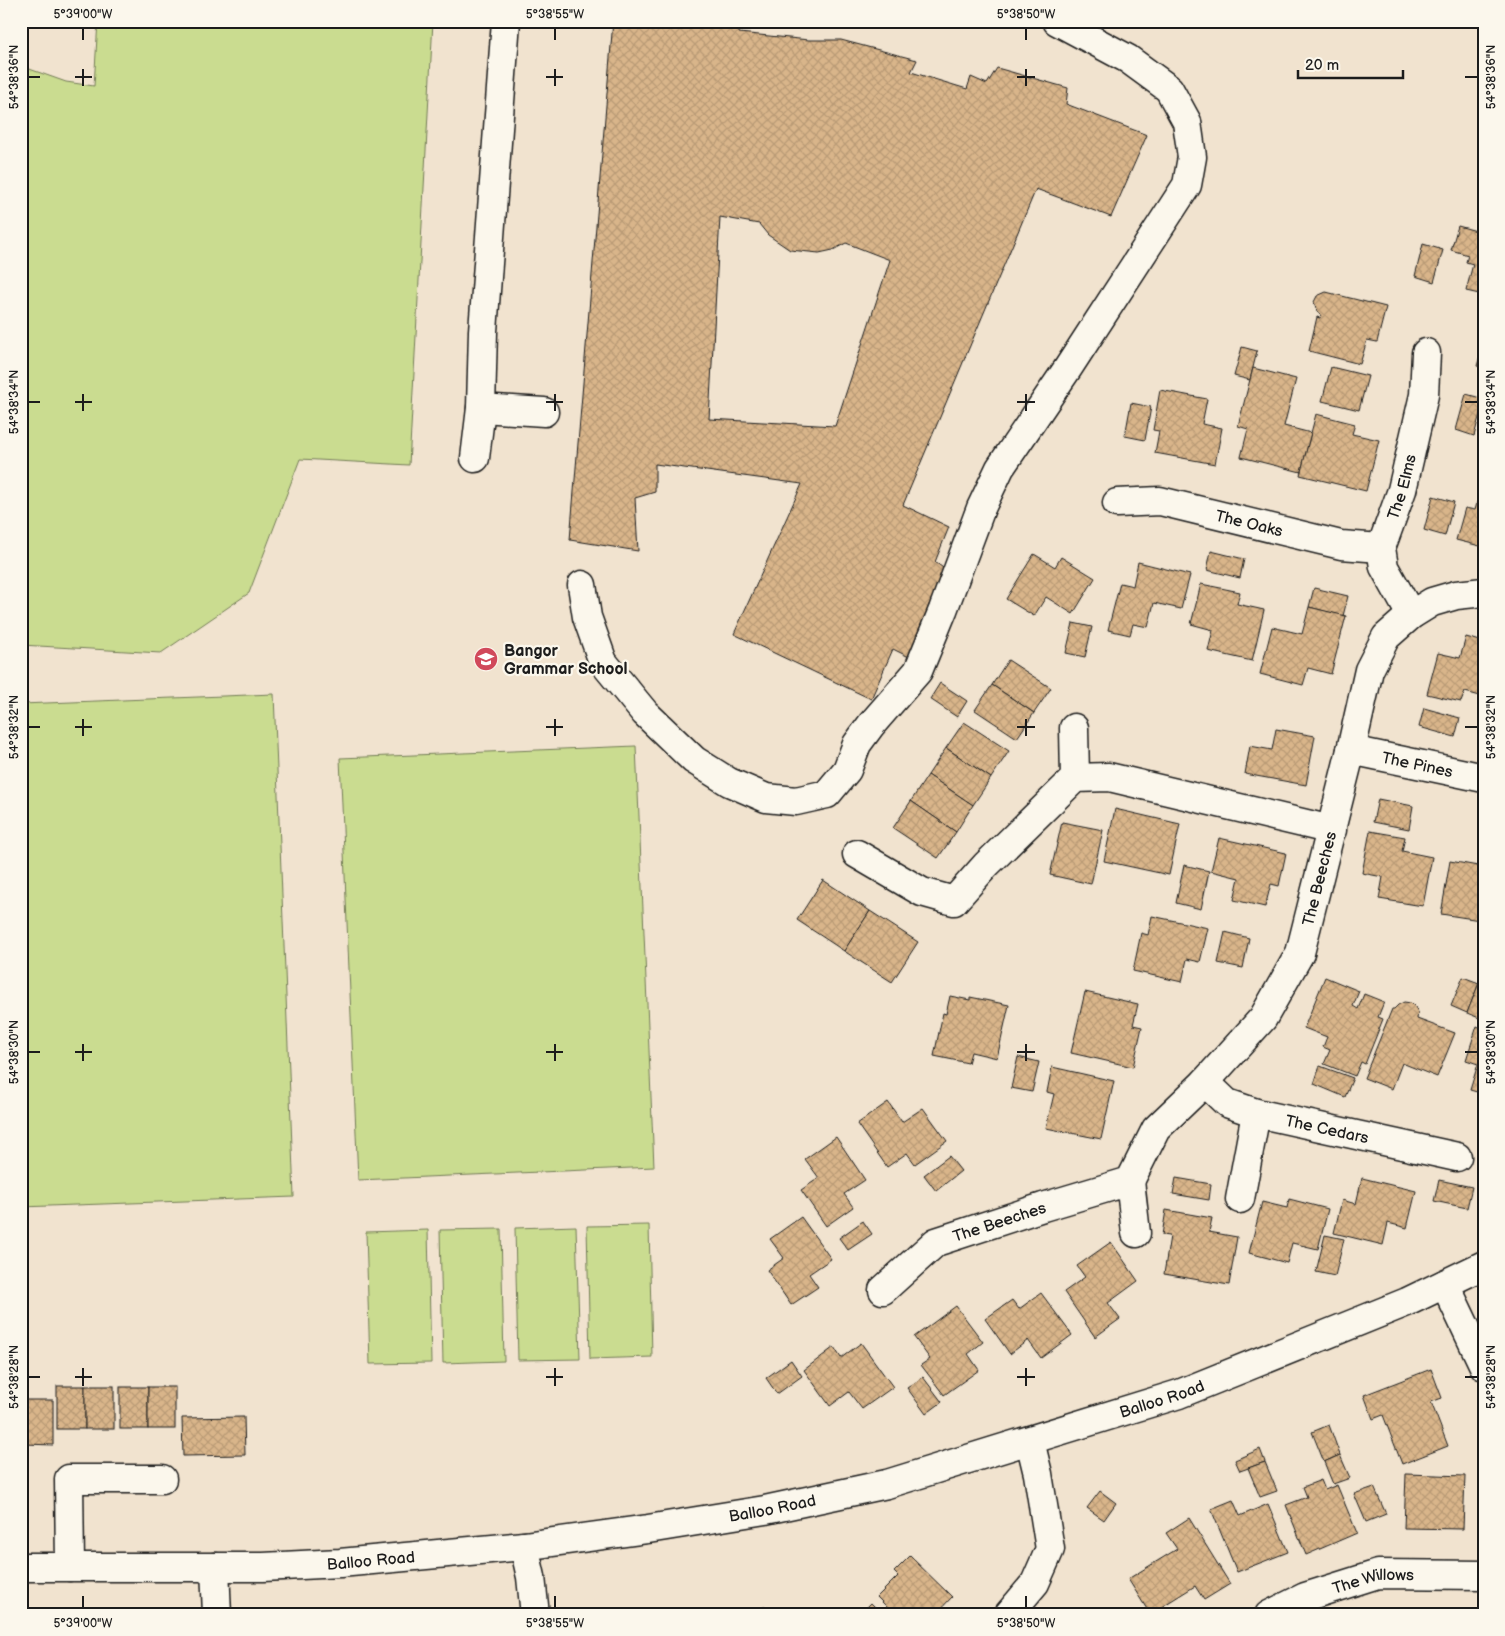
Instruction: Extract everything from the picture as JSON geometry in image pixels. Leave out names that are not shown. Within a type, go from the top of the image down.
[{"type":"street","points":[[475,458],[481,408],[483,331],[506,21]]},
{"type":"street","points":[[582,585],[586,617],[603,662],[645,713],[694,760],[729,782],[766,798],[796,800],[827,794],[847,770],[857,744],[870,725],[918,671],[981,508],[1000,468],[1068,368],[1187,185],[1192,157],[1187,122],[1169,89],[1128,60],[1057,21]]},
{"type":"street","name":"The Elms","points":[[1381,548],[1402,490],[1424,395],[1426,352]]},
{"type":"street","points":[[481,408],[544,412]]},
{"type":"street","name":"The Oaks","points":[[1117,503],[1160,501],[1341,545],[1381,548]]},
{"type":"street","points":[[1381,548],[1384,567],[1411,614]]},
{"type":"street","name":"The Beeches","points":[[883,1290],[936,1242],[1042,1207],[1130,1181],[1156,1129],[1205,1082],[1263,1018],[1300,953],[1332,830],[1369,670],[1386,637],[1411,614],[1432,602],[1456,595],[1484,592]]},
{"type":"street","points":[[1074,728],[1075,778]]},
{"type":"street","name":"The Pines","points":[[1351,750],[1484,778]]},
{"type":"street","points":[[857,854],[922,892],[954,901],[986,866],[1075,778],[1109,777],[1332,830]]},
{"type":"street","name":"The Cedars","points":[[1205,1082],[1227,1103],[1256,1113],[1457,1157]]},
{"type":"street","points":[[1240,1200],[1256,1113]]},
{"type":"street","points":[[1130,1181],[1136,1233]]},
{"type":"street","name":"Balloo Road","points":[[21,1567],[263,1567],[340,1563],[524,1546],[648,1529],[765,1510],[887,1484],[1178,1394],[1407,1302],[1484,1265]]},
{"type":"street","points":[[1445,1284],[1484,1366]]},
{"type":"street","points":[[1008,1615],[1035,1583],[1050,1549],[1038,1474],[1030,1441]]},
{"type":"street","points":[[70,1567],[69,1479],[162,1479]]},
{"type":"street","points":[[524,1546],[531,1577],[535,1615]]},
{"type":"street","points":[[215,1567],[217,1615]]},
{"type":"street","name":"The Willows","points":[[1269,1615],[1305,1597],[1378,1574],[1484,1575]]},
{"type":"green space","points":[[98,21],[433,21],[409,465],[300,459],[249,593],[161,653],[21,645],[21,66],[66,82],[94,86]]},
{"type":"green space","points":[[274,694],[294,1197],[21,1207],[21,704]]},
{"type":"green space","points":[[636,746],[654,1167],[358,1180],[340,758]]},
{"type":"green space","points":[[649,1225],[652,1357],[590,1359],[587,1226]]},
{"type":"green space","points":[[576,1226],[580,1359],[518,1360],[515,1228]]},
{"type":"green space","points":[[501,1229],[504,1361],[443,1363],[440,1230]]},
{"type":"green space","points":[[428,1230],[431,1363],[370,1364],[366,1232]]},
{"type":"building","points":[[613,21],[740,21],[739,33],[809,40],[841,40],[917,60],[911,72],[967,89],[971,77],[987,84],[997,68],[1068,88],[1066,104],[1147,135],[1111,217],[1036,189],[903,505],[949,527],[935,562],[946,570],[909,657],[893,649],[871,699],[734,634],[802,484],[655,464],[655,492],[635,498],[638,551],[570,540]],"holes":[[[720,217],[759,224],[768,235],[790,250],[819,253],[833,250],[846,243],[890,260],[835,426],[709,419]]]},
{"type":"building","points":[[1458,226],[1484,233],[1484,295],[1466,291],[1473,264],[1466,262],[1468,255],[1451,250]]},
{"type":"building","points":[[1423,244],[1443,250],[1434,282],[1415,276]]},
{"type":"building","points":[[1326,292],[1386,307],[1377,342],[1367,340],[1360,364],[1309,351],[1317,317],[1320,318],[1321,314],[1317,311],[1314,302],[1317,296]]},
{"type":"building","points":[[1484,342],[1484,368],[1477,366]]},
{"type":"building","points":[[1242,347],[1257,351],[1250,380],[1234,376]]},
{"type":"building","points":[[1331,367],[1368,376],[1359,410],[1322,401]]},
{"type":"building","points":[[1253,368],[1296,379],[1284,426],[1311,433],[1301,472],[1241,457],[1248,429],[1238,426]]},
{"type":"building","points":[[1160,390],[1207,399],[1202,424],[1222,428],[1215,464],[1155,453],[1159,431],[1153,430]]},
{"type":"building","points":[[1466,394],[1484,399],[1474,436],[1456,430]]},
{"type":"building","points":[[1131,403],[1151,407],[1145,440],[1125,436]]},
{"type":"building","points":[[1316,414],[1355,424],[1352,434],[1379,440],[1366,491],[1300,475]]},
{"type":"building","points":[[1483,483],[1484,547],[1456,540],[1465,508],[1475,510]]},
{"type":"building","points":[[1433,496],[1454,502],[1445,536],[1424,530]]},
{"type":"building","points":[[1211,551],[1244,559],[1240,578],[1207,570]]},
{"type":"building","points":[[1034,554],[1055,567],[1061,557],[1095,578],[1073,614],[1046,597],[1034,616],[1006,599]]},
{"type":"building","points":[[1138,562],[1190,575],[1181,609],[1154,603],[1148,627],[1133,624],[1130,635],[1108,630],[1120,583],[1133,586]]},
{"type":"building","points":[[1201,584],[1240,592],[1237,604],[1264,610],[1252,661],[1208,651],[1213,630],[1191,624]]},
{"type":"building","points":[[1314,588],[1348,596],[1343,616],[1309,607]]},
{"type":"building","points":[[1309,607],[1346,616],[1331,674],[1308,668],[1303,685],[1260,674],[1272,627],[1302,634]]},
{"type":"building","points":[[1073,623],[1092,627],[1085,657],[1066,653]]},
{"type":"building","points":[[1466,637],[1484,642],[1484,697],[1465,692],[1461,702],[1427,694],[1438,653],[1460,658]]},
{"type":"building","points":[[1008,660],[1051,688],[1034,713],[992,685]]},
{"type":"building","points":[[940,683],[967,701],[957,717],[930,699]]},
{"type":"building","points":[[992,685],[1034,713],[1017,738],[975,710]]},
{"type":"building","points":[[1424,708],[1460,718],[1455,737],[1419,727]]},
{"type":"building","points":[[964,722],[1009,751],[991,778],[946,748]]},
{"type":"building","points":[[1276,729],[1315,736],[1306,785],[1245,774],[1250,746],[1272,750]]},
{"type":"building","points":[[946,748],[991,778],[973,805],[928,775]]},
{"type":"building","points":[[928,775],[973,805],[956,832],[911,801]]},
{"type":"building","points":[[1378,799],[1413,806],[1409,829],[1373,822]]},
{"type":"building","points":[[911,801],[956,832],[938,858],[893,828]]},
{"type":"building","points":[[1115,809],[1180,824],[1169,875],[1104,861]]},
{"type":"building","points":[[1062,822],[1103,830],[1091,884],[1050,875]]},
{"type":"building","points":[[1370,831],[1405,837],[1402,851],[1432,857],[1423,906],[1379,899],[1383,877],[1362,873]]},
{"type":"building","points":[[1219,838],[1286,853],[1279,886],[1271,884],[1265,907],[1234,900],[1239,878],[1211,871]]},
{"type":"building","points":[[1480,854],[1484,854],[1484,900],[1480,920],[1441,914],[1450,861],[1478,866]]},
{"type":"building","points":[[1184,865],[1209,871],[1201,909],[1176,903]]},
{"type":"building","points":[[823,880],[870,911],[844,951],[797,920]]},
{"type":"building","points":[[870,911],[918,942],[892,982],[844,951]]},
{"type":"building","points":[[1152,916],[1208,928],[1200,962],[1187,959],[1182,982],[1133,971],[1141,933],[1148,935]]},
{"type":"building","points":[[1225,932],[1249,938],[1243,968],[1218,963]]},
{"type":"building","points":[[1325,977],[1359,991],[1353,1006],[1358,1009],[1364,994],[1384,1002],[1378,1017],[1383,1019],[1365,1064],[1361,1062],[1355,1076],[1324,1064],[1330,1050],[1323,1047],[1327,1037],[1304,1028]]},
{"type":"building","points":[[1463,977],[1479,983],[1467,1013],[1451,1006]]},
{"type":"building","points":[[1479,983],[1484,985],[1484,1020],[1467,1013]]},
{"type":"building","points":[[1085,992],[1138,1004],[1133,1025],[1142,1027],[1133,1067],[1071,1053]]},
{"type":"building","points":[[950,996],[970,1000],[970,997],[1009,1005],[997,1058],[971,1052],[968,1063],[934,1056],[943,1013],[946,1014]]},
{"type":"building","points":[[1404,1002],[1411,1003],[1415,1007],[1418,1012],[1417,1019],[1455,1033],[1437,1077],[1402,1063],[1392,1089],[1364,1078],[1392,1009]]},
{"type":"building","points":[[1477,1026],[1484,1029],[1484,1094],[1470,1090],[1478,1064],[1466,1060]]},
{"type":"building","points":[[1018,1057],[1039,1062],[1032,1092],[1011,1088]]},
{"type":"building","points":[[1320,1066],[1353,1078],[1345,1097],[1314,1084]]},
{"type":"building","points":[[1052,1067],[1114,1081],[1101,1139],[1046,1128],[1054,1094],[1047,1092]]},
{"type":"building","points":[[888,1102],[902,1122],[923,1108],[947,1141],[915,1164],[907,1153],[887,1167],[857,1124]]},
{"type":"building","points":[[836,1137],[865,1180],[844,1194],[853,1207],[826,1226],[801,1190],[819,1178],[805,1159]]},
{"type":"building","points":[[949,1156],[961,1171],[936,1191],[924,1175]]},
{"type":"building","points":[[1176,1178],[1211,1184],[1209,1200],[1173,1194]]},
{"type":"building","points":[[1362,1178],[1416,1191],[1407,1228],[1388,1223],[1383,1245],[1334,1233],[1342,1200],[1356,1204]]},
{"type":"building","points":[[1439,1180],[1472,1187],[1467,1208],[1434,1201]]},
{"type":"building","points":[[1289,1199],[1328,1209],[1318,1249],[1292,1243],[1287,1263],[1249,1253],[1262,1202],[1287,1208]]},
{"type":"building","points":[[1166,1210],[1212,1218],[1209,1232],[1237,1237],[1229,1285],[1164,1274],[1170,1236],[1162,1235]]},
{"type":"building","points":[[801,1217],[831,1259],[809,1274],[818,1287],[791,1305],[767,1270],[784,1258],[770,1239]]},
{"type":"building","points":[[863,1221],[872,1234],[848,1250],[839,1238]]},
{"type":"building","points":[[1325,1235],[1344,1239],[1335,1276],[1316,1272]]},
{"type":"building","points":[[1111,1242],[1138,1281],[1108,1303],[1120,1319],[1095,1337],[1064,1292],[1085,1277],[1077,1266]]},
{"type":"building","points":[[1041,1293],[1072,1335],[1041,1358],[1028,1340],[1010,1354],[985,1319],[1012,1300],[1019,1309]]},
{"type":"building","points":[[956,1306],[983,1342],[968,1354],[979,1370],[944,1395],[921,1365],[930,1359],[914,1337]]},
{"type":"building","points":[[861,1343],[893,1387],[862,1409],[849,1392],[830,1406],[804,1370],[834,1347],[841,1358]]},
{"type":"building","points":[[791,1360],[802,1376],[777,1394],[766,1378]]},
{"type":"building","points":[[1431,1369],[1442,1398],[1431,1402],[1448,1446],[1402,1464],[1383,1415],[1373,1419],[1364,1395]]},
{"type":"building","points":[[923,1377],[942,1402],[926,1414],[907,1388]]},
{"type":"building","points":[[57,1386],[85,1386],[85,1429],[57,1429]]},
{"type":"building","points":[[85,1386],[114,1386],[114,1429],[85,1429]]},
{"type":"building","points":[[120,1387],[148,1387],[148,1429],[120,1429]]},
{"type":"building","points":[[148,1387],[175,1387],[175,1429],[148,1429]]},
{"type":"building","points":[[21,1400],[25,1400],[25,1444],[21,1444]]},
{"type":"building","points":[[25,1400],[53,1400],[53,1445],[25,1444]]},
{"type":"building","points":[[244,1417],[245,1455],[183,1456],[182,1418]]},
{"type":"building","points":[[1329,1425],[1340,1455],[1324,1462],[1312,1432]]},
{"type":"building","points":[[1260,1449],[1265,1462],[1240,1471],[1235,1460]]},
{"type":"building","points":[[1340,1455],[1350,1478],[1333,1484],[1324,1462]]},
{"type":"building","points":[[1265,1462],[1277,1491],[1260,1497],[1248,1468]]},
{"type":"building","points":[[1406,1474],[1465,1476],[1463,1529],[1404,1528]]},
{"type":"building","points":[[1321,1480],[1325,1490],[1337,1485],[1357,1533],[1306,1555],[1286,1505],[1307,1497],[1303,1487]]},
{"type":"building","points":[[1374,1487],[1386,1514],[1366,1522],[1354,1494]]},
{"type":"building","points":[[1100,1491],[1116,1503],[1104,1520],[1087,1508]]},
{"type":"building","points":[[1233,1500],[1240,1516],[1268,1504],[1288,1552],[1237,1572],[1211,1509]]},
{"type":"building","points":[[1189,1518],[1230,1584],[1204,1600],[1195,1586],[1150,1614],[1128,1579],[1177,1549],[1166,1533]]},
{"type":"building","points":[[910,1556],[952,1597],[935,1615],[895,1615],[877,1597],[898,1576],[894,1572]]},
{"type":"building","points":[[871,1603],[883,1615],[859,1615]]},
{"type":"building","points":[[765,1607],[767,1615],[728,1615],[728,1614]]},
{"type":"place","name":"Bangor Grammar School","points":[[486,659]]}]
